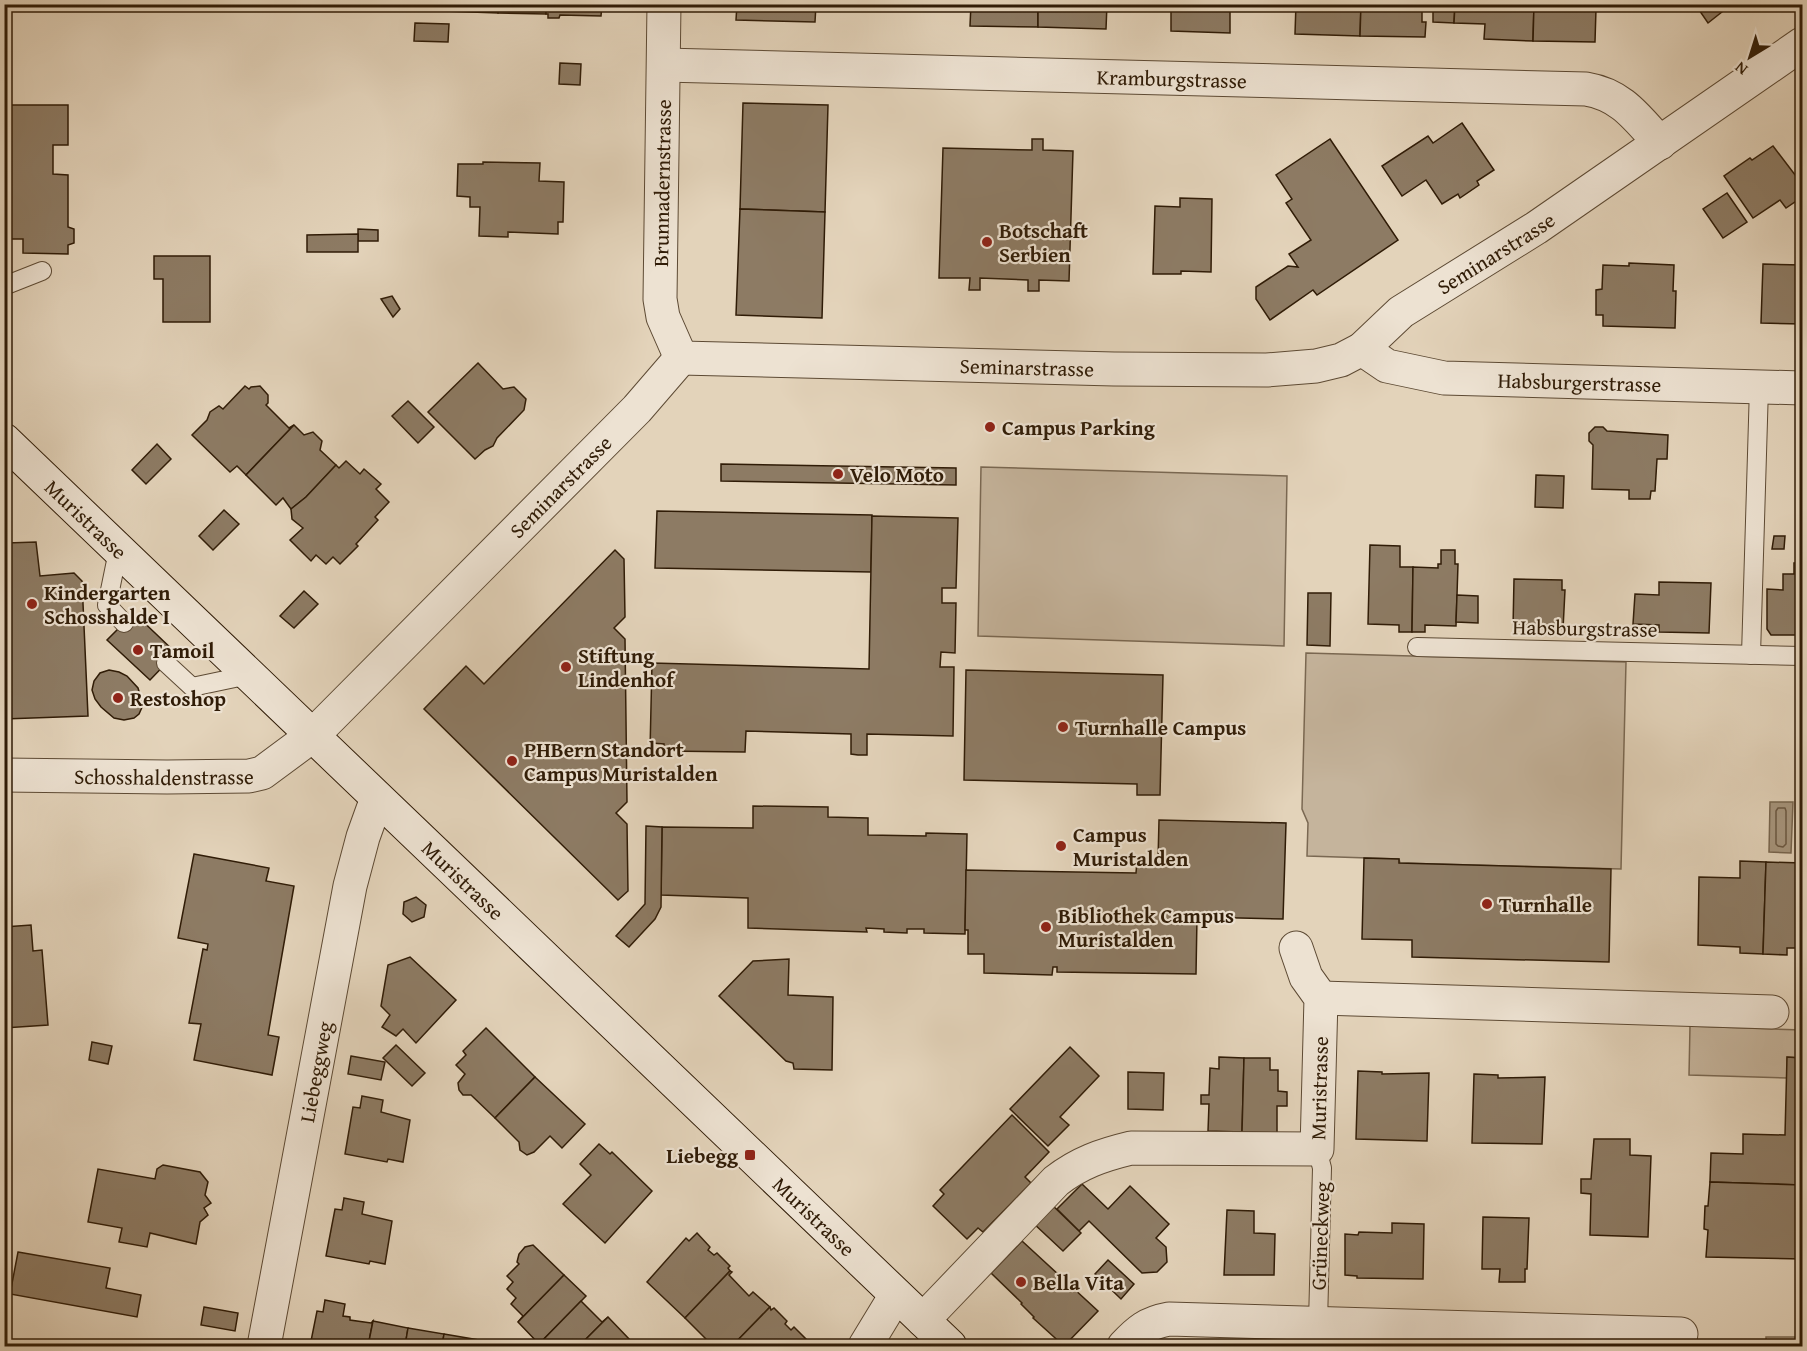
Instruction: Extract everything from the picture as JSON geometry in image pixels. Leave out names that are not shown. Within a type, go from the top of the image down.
[{"type":"street","name":"Brunnadernstrasse","points":[[664,4],[660,299],[663,317],[681,358]]},
{"type":"street","name":"Seminarstrasse","points":[[312,736],[637,410],[681,358],[1114,369],[1267,370],[1341,360],[1362,350],[1401,312],[1536,228],[1803,44]]},
{"type":"street","name":"Kramburgstrasse","points":[[664,65],[1586,89],[1609,95],[1623,104],[1660,143]]},
{"type":"street","name":"Habsburgerstrasse","points":[[1362,350],[1387,366],[1444,378],[1803,388]]},
{"type":"street","name":"Muristrasse","points":[[4,440],[950,1347]]},
{"type":"street","name":"Schosshaldenstrasse","points":[[4,775],[249,776],[262,773],[312,736]]},
{"type":"street","name":"Liebeggweg","points":[[264,1347],[350,886],[363,837],[377,798]]},
{"type":"street","points":[[1296,948],[1306,978],[1321,998],[1773,1012]]},
{"type":"street","name":"Muristrasse","points":[[923,1320],[1056,1181],[1080,1164],[1131,1148],[1317,1149],[1321,998]]},
{"type":"street","points":[[865,1347],[896,1295]]},
{"type":"street","points":[[1124,1347],[1143,1328],[1154,1322],[1169,1319],[1318,1323],[1492,1337],[1681,1334]]},
{"type":"lane","points":[[4,286],[42,271]]},
{"type":"lane","points":[[1751,655],[1759,387]]},
{"type":"lane","points":[[118,551],[107,604],[124,623]]},
{"type":"lane","name":"Habsburgstrasse","points":[[1417,647],[1803,656]]},
{"type":"lane","points":[[166,663],[192,687],[249,675]]},
{"type":"lane","name":"Grüneckweg","points":[[1317,1149],[1322,1168],[1318,1323]]},
{"type":"shaded area","points":[[981,467],[1287,476],[1284,646],[978,636]]},
{"type":"shaded area","points":[[1306,653],[1626,662],[1621,869],[1400,863],[1399,859],[1307,856],[1308,823],[1302,809]]},
{"type":"shaded area","points":[[1690,1026],[1802,1030],[1802,1058],[1787,1057],[1787,1078],[1689,1075]]},
{"type":"shaded area","points":[[1766,1337],[1802,1337],[1802,1346],[1766,1346]]},
{"type":"water","points":[[1770,802],[1793,802],[1791,853],[1769,852]]},
{"type":"building","points":[[444,4],[498,4],[498,13],[443,11]]},
{"type":"building","points":[[498,4],[546,4],[546,14],[498,13]]},
{"type":"building","points":[[546,4],[602,4],[601,16],[560,15],[559,18],[548,18]]},
{"type":"building","points":[[737,4],[816,4],[815,22],[736,20]]},
{"type":"building","points":[[971,4],[1038,4],[1038,27],[970,26]]},
{"type":"building","points":[[1038,4],[1107,4],[1106,29],[1038,27]]},
{"type":"building","points":[[1171,4],[1232,4],[1230,5],[1230,33],[1171,31]]},
{"type":"building","points":[[1296,4],[1361,4],[1360,36],[1295,34]]},
{"type":"building","points":[[1361,4],[1422,4],[1422,22],[1426,22],[1425,37],[1360,36]]},
{"type":"building","points":[[1433,4],[1455,4],[1454,23],[1433,22]]},
{"type":"building","points":[[1455,4],[1534,4],[1533,41],[1484,39],[1485,24],[1454,23]]},
{"type":"building","points":[[1534,4],[1606,4],[1606,9],[1596,9],[1595,42],[1533,41]]},
{"type":"building","points":[[1695,4],[1732,4],[1708,23]]},
{"type":"building","points":[[415,23],[449,24],[448,42],[414,41]]},
{"type":"building","points":[[560,63],[581,64],[580,85],[559,84]]},
{"type":"building","points":[[743,103],[828,105],[825,212],[740,209]]},
{"type":"building","points":[[4,105],[68,105],[68,145],[53,145],[53,174],[68,175],[68,227],[74,229],[74,243],[68,245],[68,254],[23,253],[23,239],[4,239]]},
{"type":"building","points":[[1462,123],[1494,170],[1477,181],[1479,185],[1460,198],[1458,194],[1442,204],[1426,180],[1402,196],[1382,166],[1428,136],[1433,143]]},
{"type":"building","points":[[1032,139],[1043,139],[1043,150],[1073,151],[1069,281],[1039,280],[1039,291],[1028,291],[1028,280],[980,278],[980,290],[969,290],[970,278],[939,278],[943,148],[1032,150]]},
{"type":"building","points":[[1330,139],[1398,240],[1317,295],[1313,290],[1270,320],[1256,299],[1256,287],[1288,266],[1298,267],[1289,254],[1311,240],[1286,203],[1292,199],[1276,175]]},
{"type":"building","points":[[1773,146],[1802,184],[1802,197],[1786,208],[1780,200],[1753,218],[1724,176]]},
{"type":"building","points":[[483,162],[540,163],[539,181],[564,182],[563,222],[558,222],[558,234],[508,232],[508,237],[479,236],[480,207],[470,207],[470,197],[457,196],[458,164],[483,164]]},
{"type":"building","points":[[1727,193],[1747,222],[1723,238],[1703,209]]},
{"type":"building","points":[[1180,198],[1212,199],[1211,272],[1181,271],[1181,274],[1153,274],[1155,206],[1180,207]]},
{"type":"building","points":[[740,209],[825,212],[822,318],[736,315]]},
{"type":"building","points":[[358,229],[378,230],[378,241],[358,241]]},
{"type":"building","points":[[358,234],[358,252],[307,252],[307,235]]},
{"type":"building","points":[[154,256],[210,256],[210,322],[163,322],[163,279],[154,279]]},
{"type":"building","points":[[1629,263],[1674,265],[1675,328],[1603,326],[1603,315],[1596,315],[1596,290],[1602,289],[1603,265],[1629,266]]},
{"type":"building","points":[[1763,264],[1802,265],[1802,324],[1761,323]]},
{"type":"building","points":[[392,296],[400,309],[393,317],[381,299]]},
{"type":"building","points":[[478,363],[503,389],[514,387],[526,399],[524,410],[497,438],[493,446],[475,459],[428,412]]},
{"type":"building","points":[[245,386],[249,389],[260,386],[268,395],[266,405],[289,428],[294,425],[246,475],[237,466],[230,472],[192,435],[207,420],[210,412],[219,406],[223,409]]},
{"type":"building","points":[[408,401],[434,427],[418,443],[392,416]]},
{"type":"building","points":[[294,425],[304,435],[313,432],[322,441],[320,450],[336,465],[306,497],[291,509],[283,498],[276,505],[246,475]]},
{"type":"building","points":[[1595,427],[1603,427],[1607,431],[1668,435],[1667,459],[1657,459],[1655,491],[1651,491],[1650,499],[1629,499],[1629,490],[1592,489],[1593,445],[1589,441],[1589,433]]},
{"type":"building","points":[[157,444],[171,459],[146,484],[132,470]]},
{"type":"building","points":[[346,461],[360,474],[364,469],[381,484],[376,489],[389,502],[375,517],[378,520],[356,544],[358,546],[340,564],[333,557],[326,564],[316,555],[311,561],[290,540],[303,528],[292,519],[291,509],[306,497],[336,465],[339,468]]},
{"type":"building","name":"Velo Moto","points":[[721,464],[956,468],[956,485],[721,481]]},
{"type":"building","points":[[1536,475],[1564,476],[1563,508],[1535,507]]},
{"type":"building","points":[[224,510],[239,524],[213,550],[199,536]]},
{"type":"building","points":[[657,511],[872,515],[871,572],[655,568]]},
{"type":"building","points":[[872,516],[958,518],[956,588],[942,588],[942,603],[956,603],[955,653],[941,652],[940,667],[954,667],[953,736],[867,734],[867,755],[858,755],[851,754],[851,734],[746,731],[745,752],[664,751],[664,744],[652,743],[652,751],[650,751],[652,663],[869,669]]},
{"type":"building","points":[[4,527],[7,527],[7,543],[36,542],[40,576],[74,573],[82,581],[88,716],[4,719]]},
{"type":"building","points":[[1774,536],[1785,536],[1784,549],[1772,549]]},
{"type":"building","points":[[1370,545],[1400,546],[1400,567],[1413,567],[1412,632],[1399,632],[1399,625],[1368,624]]},
{"type":"building","points":[[615,550],[624,559],[625,617],[614,628],[625,639],[627,802],[616,813],[627,824],[628,891],[618,900],[424,709],[466,666],[484,684]]},
{"type":"building","points":[[1441,550],[1455,550],[1455,564],[1458,564],[1456,626],[1425,625],[1425,632],[1412,632],[1413,567],[1438,568],[1438,564],[1441,564]]},
{"type":"building","points":[[1800,552],[1802,552],[1802,635],[1771,635],[1767,629],[1767,589],[1783,590],[1783,574],[1794,574],[1794,563],[1800,563]]},
{"type":"building","points":[[1514,579],[1562,580],[1562,590],[1565,590],[1563,629],[1513,628]]},
{"type":"building","points":[[1659,582],[1711,583],[1709,633],[1659,632],[1659,625],[1633,624],[1635,594],[1659,595]]},
{"type":"building","points":[[304,591],[318,604],[294,628],[280,616]]},
{"type":"building","points":[[1308,593],[1331,593],[1330,646],[1307,645]]},
{"type":"building","points":[[1457,595],[1478,596],[1478,623],[1456,622]]},
{"type":"building","points":[[134,613],[176,653],[150,680],[107,640]]},
{"type":"building","points":[[109,670],[127,676],[138,688],[143,705],[139,714],[134,718],[124,720],[114,718],[95,699],[92,690],[94,681],[100,673]]},
{"type":"building","name":"Turnhalle Campus","points":[[966,670],[1163,675],[1160,795],[1137,795],[1137,784],[964,780]]},
{"type":"building","points":[[753,806],[828,807],[828,817],[868,818],[868,835],[967,834],[965,934],[924,933],[924,929],[907,929],[907,933],[866,928],[867,932],[748,928],[748,898],[661,895],[662,827],[753,828]]},
{"type":"building","points":[[1159,820],[1286,823],[1283,919],[1197,917],[1196,974],[1057,972],[1057,967],[1053,967],[1052,975],[984,973],[984,954],[968,954],[968,930],[965,930],[966,870],[1136,873],[1137,861],[1158,860]]},
{"type":"building","points":[[646,826],[662,827],[661,907],[655,919],[629,947],[616,936],[645,904]]},
{"type":"building","points":[[194,854],[269,868],[266,881],[294,886],[268,1035],[279,1037],[272,1075],[194,1060],[201,1024],[189,1023],[203,949],[207,950],[208,944],[178,938]]},
{"type":"building","name":"Turnhalle","points":[[1364,858],[1399,859],[1399,863],[1611,869],[1609,962],[1412,957],[1412,940],[1362,939]]},
{"type":"building","points":[[1740,861],[1766,862],[1763,954],[1740,953],[1740,947],[1698,945],[1699,877],[1740,878]]},
{"type":"building","points":[[1766,862],[1802,863],[1802,948],[1787,948],[1787,955],[1763,954]]},
{"type":"building","points":[[416,897],[426,905],[424,917],[412,922],[403,914],[404,902]]},
{"type":"building","points":[[31,925],[33,951],[42,950],[48,1025],[4,1028],[4,927]]},
{"type":"building","points":[[410,957],[456,1000],[416,1043],[403,1029],[396,1036],[382,1027],[390,1015],[381,1006],[388,965]]},
{"type":"building","points":[[789,959],[788,995],[833,997],[832,1070],[794,1069],[793,1063],[786,1061],[719,996],[753,961]]},
{"type":"building","points":[[486,1028],[535,1077],[495,1118],[471,1095],[463,1095],[459,1090],[458,1083],[465,1074],[456,1065],[466,1055],[463,1051]]},
{"type":"building","points":[[92,1042],[112,1046],[108,1064],[89,1060]]},
{"type":"building","points":[[396,1045],[425,1073],[412,1086],[383,1058]]},
{"type":"building","points":[[1070,1047],[1099,1076],[1060,1117],[1069,1125],[1048,1146],[1010,1109]]},
{"type":"building","points":[[351,1056],[385,1062],[381,1080],[348,1074]]},
{"type":"building","points":[[1219,1057],[1244,1058],[1242,1132],[1208,1131],[1209,1104],[1201,1104],[1201,1095],[1209,1095],[1210,1068],[1219,1069]]},
{"type":"building","points":[[1787,1057],[1802,1058],[1802,1185],[1710,1182],[1711,1153],[1743,1154],[1743,1134],[1785,1135]]},
{"type":"building","points":[[1244,1058],[1270,1058],[1270,1070],[1278,1070],[1278,1091],[1287,1092],[1287,1106],[1277,1106],[1277,1133],[1242,1132]]},
{"type":"building","points":[[1358,1071],[1382,1072],[1382,1074],[1429,1073],[1427,1141],[1356,1139]]},
{"type":"building","points":[[1128,1072],[1164,1073],[1163,1110],[1128,1109]]},
{"type":"building","points":[[1474,1074],[1498,1075],[1498,1078],[1545,1077],[1542,1144],[1472,1143]]},
{"type":"building","points":[[535,1077],[585,1124],[562,1148],[550,1136],[534,1152],[527,1155],[520,1150],[519,1142],[495,1118]]},
{"type":"building","points":[[362,1096],[383,1100],[381,1112],[410,1120],[403,1162],[388,1159],[387,1162],[345,1154],[353,1107],[360,1108]]},
{"type":"building","points":[[1012,1115],[1049,1152],[1025,1177],[1031,1183],[983,1232],[978,1228],[967,1239],[933,1206],[944,1194],[940,1190]]},
{"type":"building","points":[[1594,1139],[1630,1139],[1630,1155],[1651,1156],[1648,1237],[1590,1235],[1591,1194],[1581,1193],[1581,1179],[1591,1179]]},
{"type":"building","points":[[599,1144],[610,1154],[612,1152],[652,1191],[605,1243],[563,1204],[591,1175],[580,1164]]},
{"type":"building","points":[[163,1165],[200,1172],[208,1182],[205,1195],[211,1203],[204,1208],[208,1215],[200,1222],[196,1244],[150,1233],[147,1247],[119,1242],[122,1228],[88,1222],[98,1169],[155,1179],[157,1169]]},
{"type":"building","points":[[1710,1182],[1802,1185],[1802,1259],[1706,1257],[1708,1230],[1704,1229],[1705,1206],[1708,1206]]},
{"type":"building","points":[[1082,1184],[1108,1209],[1130,1186],[1169,1224],[1156,1238],[1166,1247],[1167,1262],[1157,1272],[1142,1273],[1089,1221],[1079,1231],[1057,1209]]},
{"type":"building","points":[[344,1198],[364,1202],[362,1214],[392,1221],[385,1264],[370,1261],[369,1264],[326,1256],[335,1209],[342,1210]]},
{"type":"building","points":[[1050,1203],[1081,1233],[1063,1251],[1032,1222]]},
{"type":"building","points":[[1227,1210],[1254,1211],[1254,1233],[1275,1234],[1274,1275],[1224,1275]]},
{"type":"building","points":[[1483,1217],[1529,1218],[1525,1282],[1499,1282],[1500,1269],[1482,1269]]},
{"type":"building","points":[[1392,1223],[1424,1224],[1423,1279],[1357,1278],[1357,1276],[1345,1275],[1345,1234],[1392,1233]]},
{"type":"building","points":[[697,1233],[710,1247],[708,1250],[714,1255],[717,1253],[730,1266],[728,1268],[730,1271],[685,1318],[647,1282],[686,1238],[689,1241]]},
{"type":"building","points":[[1022,1241],[1098,1311],[1064,1346],[1033,1318],[1022,1303],[991,1273]]},
{"type":"building","points":[[533,1245],[564,1275],[518,1322],[523,1316],[511,1304],[516,1298],[507,1289],[513,1282],[507,1276],[519,1264],[517,1262],[519,1254],[525,1247]]},
{"type":"building","points":[[18,1252],[110,1268],[106,1288],[141,1295],[137,1317],[10,1294]]},
{"type":"building","points":[[1108,1260],[1134,1284],[1121,1299],[1095,1274]]},
{"type":"building","points":[[730,1271],[732,1272],[729,1275],[749,1296],[753,1292],[770,1307],[732,1346],[713,1346],[685,1318]]},
{"type":"building","points":[[564,1275],[586,1296],[539,1344],[518,1322]]},
{"type":"building","points":[[325,1300],[345,1304],[343,1316],[350,1317],[350,1320],[371,1323],[373,1321],[368,1346],[310,1346],[317,1311],[323,1312]]},
{"type":"building","points":[[581,1301],[602,1322],[608,1317],[579,1346],[542,1346],[539,1344]]},
{"type":"building","points":[[204,1307],[238,1313],[235,1331],[201,1325]]},
{"type":"building","points":[[770,1307],[787,1321],[785,1324],[791,1330],[794,1327],[808,1341],[802,1346],[732,1346]]},
{"type":"building","points":[[608,1317],[630,1340],[623,1346],[579,1346]]},
{"type":"building","points":[[373,1321],[408,1328],[405,1346],[368,1346]]},
{"type":"building","points":[[408,1328],[444,1334],[442,1346],[405,1346]]},
{"type":"building","points":[[444,1334],[479,1340],[487,1346],[442,1346]]},
{"type":"place","name":"Botschaft Serbien","points":[[987,242]]},
{"type":"place","name":"Campus Parking","points":[[990,427]]},
{"type":"place","name":"Velo Moto","points":[[838,474]]},
{"type":"place","name":"Kindergarten Schosshalde I","points":[[32,604]]},
{"type":"place","name":"Tamoil","points":[[138,650]]},
{"type":"place","name":"Stiftung Lindenhof","points":[[566,667]]},
{"type":"place","name":"Restoshop","points":[[118,698]]},
{"type":"place","name":"Turnhalle Campus","points":[[1063,727]]},
{"type":"place","name":"PHBern Standort Campus Muristalden","points":[[512,761]]},
{"type":"place","name":"Campus Muristalden","points":[[1061,846]]},
{"type":"place","name":"Turnhalle","points":[[1487,904]]},
{"type":"place","name":"Bibliothek Campus Muristalden","points":[[1046,927]]},
{"type":"place","name":"Liebegg","points":[[750,1155]]},
{"type":"place","name":"Bella Vita","points":[[1021,1282]]}]
